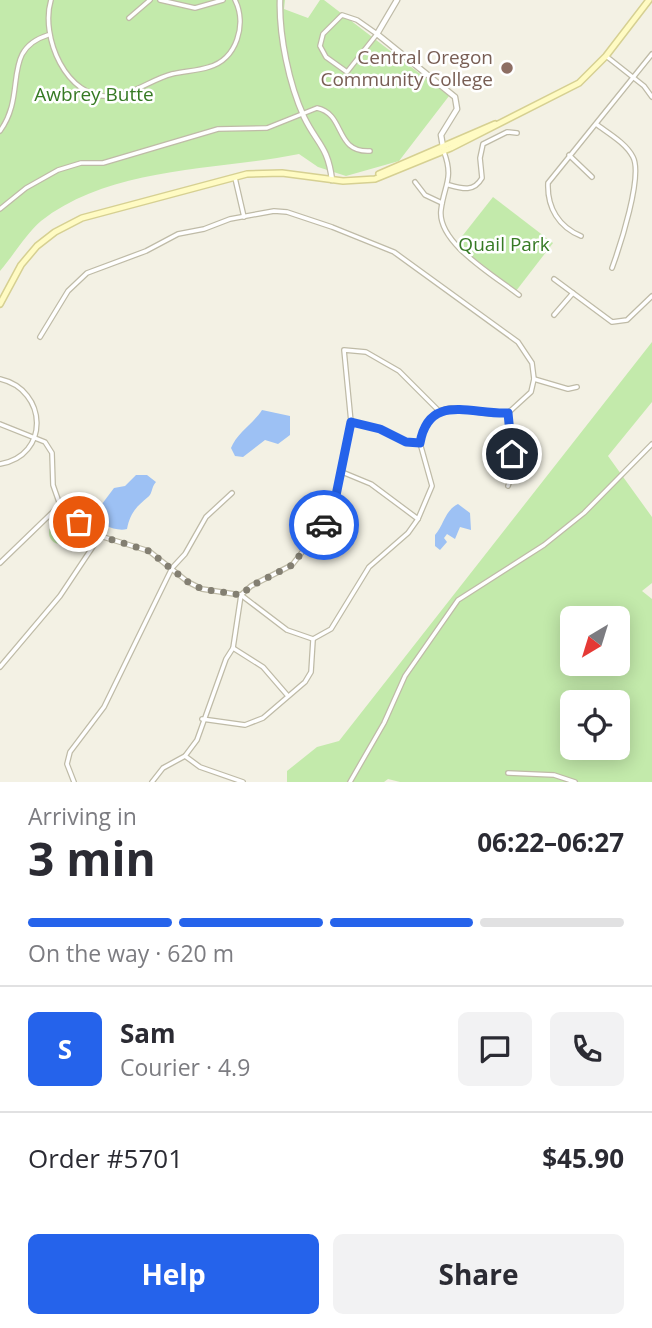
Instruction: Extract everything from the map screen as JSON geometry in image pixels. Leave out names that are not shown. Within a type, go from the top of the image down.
[{"type":"main road","points":[[0,304],[29,256],[65,226],[92,215],[235,177],[282,173],[332,181],[370,178],[443,149],[514,116],[579,83],[606,56],[649,0]]},
{"type":"street","points":[[51,0],[48,35],[52,51],[82,87],[93,93],[114,96],[171,74],[210,67],[225,58],[238,37],[240,17],[235,0]]},
{"type":"street","points":[[129,18],[150,0]]},
{"type":"street","points":[[160,0],[195,8],[222,0]]},
{"type":"street","points":[[279,0],[280,22],[303,115],[324,146],[332,181]]},
{"type":"street","points":[[397,0],[377,34],[349,71],[335,64],[321,51],[323,34],[336,19],[345,15],[377,34],[455,97],[457,109],[441,135],[450,172],[440,217],[447,236],[519,295]]},
{"type":"street","points":[[23,42],[48,35]]},
{"type":"street","points":[[581,236],[557,218],[549,198],[548,183],[652,54]]},
{"type":"street","points":[[606,56],[652,97]]},
{"type":"street","points":[[0,131],[9,115],[8,90]]},
{"type":"street","points":[[0,209],[26,188],[58,170],[81,163],[103,163],[218,129],[267,128],[321,108],[341,130],[349,147],[355,152],[370,151]]},
{"type":"street","points":[[596,124],[625,147],[633,157],[636,167],[634,192],[612,268]]},
{"type":"street","points":[[449,185],[469,189],[476,186],[482,178],[480,158],[483,144],[507,132],[517,133]]},
{"type":"street","points":[[569,155],[592,177]]},
{"type":"street","points":[[235,177],[244,217]]},
{"type":"street","points":[[415,182],[425,195],[442,203]]},
{"type":"street","points":[[40,337],[68,291],[87,273],[146,251],[178,234],[244,217],[287,212],[394,252],[518,342],[532,363],[534,379],[531,392],[508,413],[490,414],[451,408],[439,411],[423,430],[420,443],[432,486],[418,519],[408,533],[369,567],[331,628],[313,639]]},
{"type":"street","points":[[554,279],[605,319],[618,323],[637,312],[652,296]]},
{"type":"street","points":[[555,315],[573,293]]},
{"type":"street","points":[[152,782],[163,768],[185,755],[197,740],[202,719],[233,648],[241,595],[251,586],[292,565],[326,523],[334,505],[351,422],[344,350],[366,352],[399,371],[439,411]]},
{"type":"street","points":[[0,379],[11,382],[28,394],[37,425],[25,452],[10,462],[0,464]]},
{"type":"street","points":[[534,379],[568,388],[577,387]]},
{"type":"street","points":[[508,413],[512,454],[512,479],[509,486]]},
{"type":"street","points":[[351,422],[380,429],[406,442],[420,443]]},
{"type":"street","points":[[0,424],[34,435],[45,442],[52,453],[52,485],[60,505],[100,536],[149,551],[188,582],[202,589],[241,595],[287,630],[313,639]]},
{"type":"street","points":[[350,782],[384,723],[405,676],[458,600],[554,537],[611,488],[652,444]]},
{"type":"street","points":[[512,454],[531,449]]},
{"type":"street","points":[[342,472],[371,484],[418,519]]},
{"type":"street","points":[[74,782],[66,764],[70,752],[104,707],[172,568],[185,554],[206,517],[232,493]]},
{"type":"street","points":[[0,563],[60,505]]},
{"type":"street","points":[[0,667],[60,596],[100,536]]},
{"type":"street","points":[[202,719],[230,725],[254,722],[288,696],[311,672],[313,639]]},
{"type":"street","points":[[233,648],[263,667],[288,696]]},
{"type":"street","points":[[185,755],[200,767],[243,782]]},
{"type":"street","points":[[508,773],[554,775],[575,782]]},
{"type":"green space","name":"Awbrey Butte","points":[[0,0],[285,0],[284,9],[308,18],[320,0],[324,0],[449,96],[399,161],[346,176],[318,167],[299,154],[132,180],[69,203],[41,221],[0,271]]},
{"type":"green space","name":"Quail Park","points":[[493,197],[553,243],[516,291],[456,244]]},
{"type":"green space","points":[[652,342],[652,402],[608,456],[652,517],[652,583],[642,591],[652,599],[652,782],[400,782],[388,779],[384,782],[287,782],[287,771],[317,747],[339,741]]},
{"type":"green space","points":[[60,522],[68,525],[71,533],[68,541],[60,544],[52,541],[49,533],[52,525]]},
{"type":"water","points":[[262,410],[290,416],[290,435],[278,444],[265,440],[243,457],[235,456],[231,448]]},
{"type":"water","points":[[136,475],[147,475],[156,482],[150,495],[132,514],[127,529],[103,524],[93,514],[95,509],[114,488],[125,486]]},
{"type":"water","points":[[458,504],[470,513],[471,530],[460,527],[455,539],[447,534],[444,538],[447,542],[440,550],[435,546],[435,535],[450,510]]},
{"type":"way so far","points":[[79,522],[100,536],[149,551],[188,582],[202,589],[220,589],[241,595],[251,586],[280,574],[292,565],[324,525]]},
{"type":"place","name":"Central Oregon Community College","points":[[507,68]]},
{"type":"route","points":[[324,525],[334,505],[351,422],[380,429],[406,442],[420,443],[423,430],[439,411],[451,408],[490,414],[508,413],[513,439],[512,454]]}]
